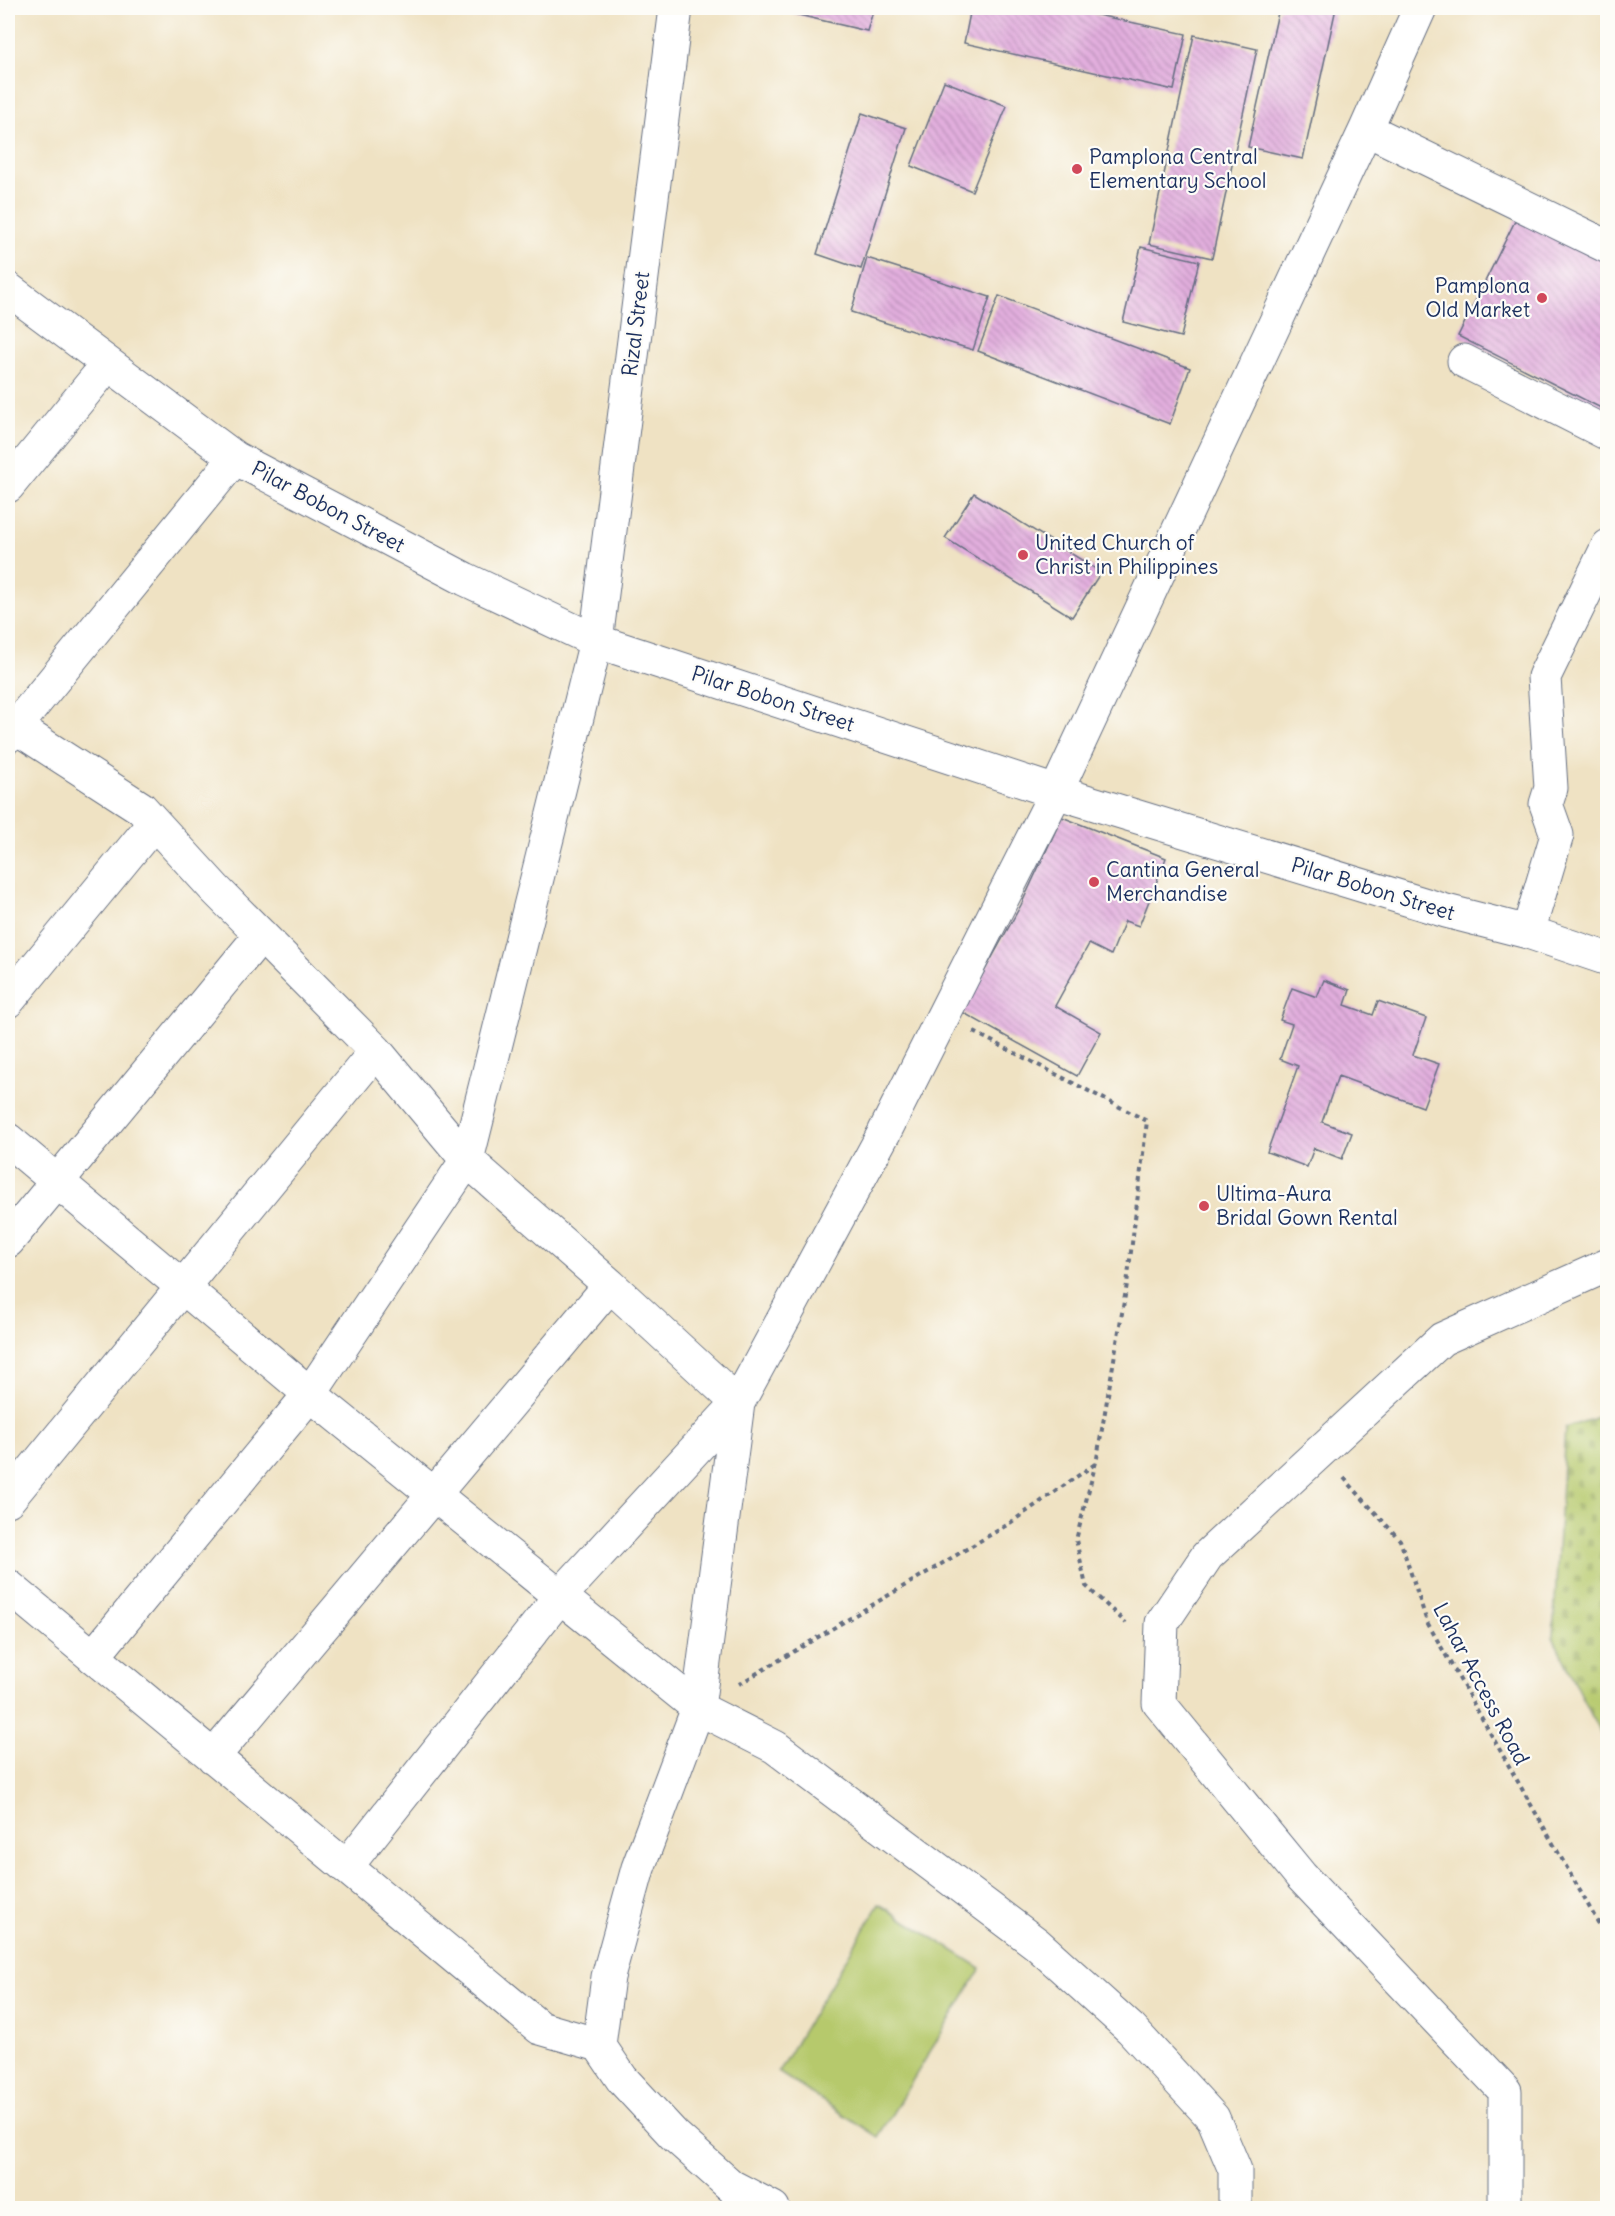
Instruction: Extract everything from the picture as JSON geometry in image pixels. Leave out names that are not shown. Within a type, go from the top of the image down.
[{"type":"street","name":"Rizal Street","points":[[93,1657],[310,1394],[467,1160],[597,641],[676,8]]},
{"type":"street","points":[[346,1867],[560,1596],[738,1403],[884,1133],[1056,792],[1366,129],[1420,8]]},
{"type":"street","points":[[1366,129],[1608,247]]},
{"type":"street","name":"Pilar Bobon Street","points":[[8,289],[235,458],[465,579],[597,641],[1056,792],[1435,908],[1528,932],[1608,959]]},
{"type":"street","points":[[1464,361],[1608,434]]},
{"type":"street","points":[[8,486],[108,364]]},
{"type":"street","points":[[235,458],[10,727],[141,808],[261,935],[376,1051],[467,1160],[738,1403]]},
{"type":"street","points":[[1528,932],[1557,835],[1546,804],[1551,788],[1544,677],[1608,546]]},
{"type":"street","points":[[8,1001],[154,823]]},
{"type":"street","points":[[8,1241],[261,935]]},
{"type":"street","points":[[8,1500],[376,1051]]},
{"type":"street","points":[[8,1140],[310,1394],[698,1708],[776,1748],[1037,1944],[1131,2030],[1213,2118],[1235,2170],[1235,2208]]},
{"type":"street","points":[[1505,2208],[1505,2091],[1300,1876],[1159,1703],[1162,1623],[1206,1556],[1442,1339],[1608,1266]]},
{"type":"street","points":[[213,1756],[610,1286]]},
{"type":"street","points":[[599,2045],[608,1977],[638,1868],[698,1708],[738,1403]]},
{"type":"street","points":[[8,1586],[540,2028],[599,2045],[622,2079],[674,2135],[732,2186],[773,2208]]},
{"type":"path","points":[[944,1016],[1147,1121],[1127,1284],[1095,1464],[1076,1540],[1086,1586],[1143,1639],[1162,1643]]},
{"type":"path","name":"Lahar Access Road","points":[[1320,1451],[1400,1540],[1427,1622],[1608,1940]]},
{"type":"path","points":[[698,1708],[1007,1525],[1095,1464]]},
{"type":"green space","points":[[1608,1414],[1607,1747],[1553,1637],[1565,1428]]},
{"type":"green space","points":[[879,1904],[981,1968],[878,2137],[778,2072]]},
{"type":"building","points":[[769,8],[874,8],[867,31]]},
{"type":"building","points":[[971,8],[1065,8],[1186,34],[1174,90],[964,43]]},
{"type":"building","points":[[1279,8],[1336,8],[1303,159],[1248,147]]},
{"type":"building","points":[[1194,35],[1257,49],[1212,258],[1149,244]]},
{"type":"building","points":[[944,81],[1007,106],[972,191],[911,166]]},
{"type":"building","points":[[862,113],[906,128],[861,269],[817,254]]},
{"type":"building","name":"Pamplona Old Market","points":[[1518,215],[1608,260],[1608,405],[1605,410],[1458,336]]},
{"type":"building","points":[[1141,247],[1199,261],[1181,337],[1123,322]]},
{"type":"building","points":[[867,258],[990,297],[973,350],[851,312]]},
{"type":"building","points":[[999,296],[1190,368],[1170,424],[978,351]]},
{"type":"building","name":"United Church of Christ in Philippines","points":[[974,493],[1101,572],[1072,617],[945,538]]},
{"type":"building","points":[[1062,817],[1166,858],[1139,926],[1125,921],[1111,955],[1089,944],[1055,1006],[1101,1032],[1077,1076],[962,1012],[1021,905]]},
{"type":"building","points":[[1324,980],[1350,990],[1345,1005],[1373,1015],[1378,1001],[1426,1018],[1413,1055],[1439,1064],[1423,1107],[1338,1076],[1322,1122],[1352,1133],[1342,1159],[1314,1148],[1307,1167],[1267,1152],[1298,1066],[1280,1059],[1292,1024],[1280,1020],[1292,988],[1317,997]]},
{"type":"place","name":"Pamplona Central Elementary School","points":[[1077,169]]},
{"type":"place","name":"Pamplona Old Market","points":[[1542,298]]},
{"type":"place","name":"United Church of Christ in Philippines","points":[[1023,555]]},
{"type":"place","name":"Cantina General Merchandise","points":[[1094,882]]},
{"type":"place","name":"Ultima-Aura Bridal Gown Rental","points":[[1204,1206]]}]
